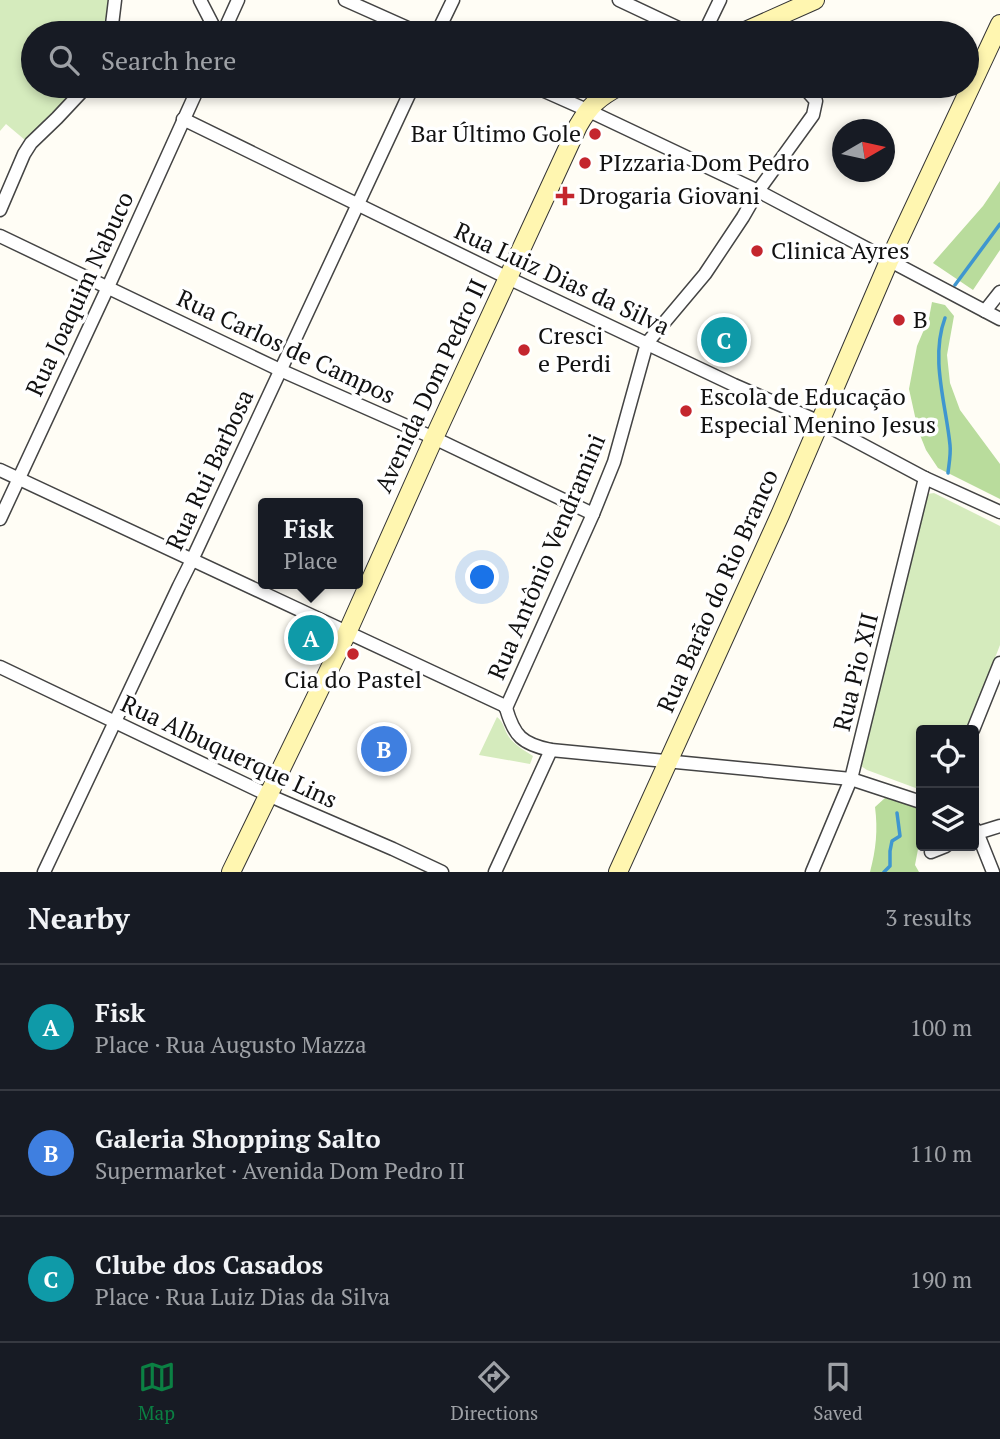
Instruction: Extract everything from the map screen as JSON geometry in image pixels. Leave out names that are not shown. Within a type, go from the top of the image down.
[{"type":"main road","points":[[768,21],[815,0]]},
{"type":"main road","name":"Rua Barão do Rio Branco","points":[[979,69],[1000,24]]},
{"type":"main road","name":"Avenida Dom Pedro II","points":[[232,872],[347,633],[578,126],[587,110],[600,98]]},
{"type":"main road","name":"Rua Barão do Rio Branco","points":[[618,872],[820,422],[889,261],[965,98]]},
{"type":"street","points":[[112,21],[115,0]]},
{"type":"street","points":[[200,0],[211,21]]},
{"type":"street","points":[[229,21],[239,0]]},
{"type":"street","points":[[345,0],[392,21]]},
{"type":"street","points":[[443,21],[453,0]]},
{"type":"street","points":[[619,0],[664,21]]},
{"type":"street","points":[[710,21],[720,0]]},
{"type":"street","points":[[0,210],[31,143],[76,98]]},
{"type":"street","name":"Rua Joaquim Nabuco","points":[[0,519],[193,98]]},
{"type":"street","name":"Rua Rui Barbosa","points":[[44,872],[407,98]]},
{"type":"street","points":[[560,98],[758,191],[1000,319]]},
{"type":"street","name":"Rua Antônio Vendramini","points":[[506,708],[614,462],[647,343],[705,274],[737,227],[758,191],[813,115],[816,101],[813,98]]},
{"type":"street","name":"Rua Luiz Dias da Silva","points":[[183,118],[508,278],[734,385],[820,422],[925,478],[1000,512]]},
{"type":"street","name":"Rua Carlos de Campos","points":[[0,236],[280,370],[434,438],[593,514]]},
{"type":"street","points":[[985,310],[1000,292]]},
{"type":"street","points":[[0,470],[503,705],[518,736],[532,746],[851,779],[916,800]]},
{"type":"street","name":"Rua Pio XII","points":[[812,872],[851,779],[925,478]]},
{"type":"street","points":[[975,725],[1000,663]]},
{"type":"street","name":"Rua Albuquerque Lins","points":[[0,667],[268,795],[442,872]]},
{"type":"street","points":[[495,872],[551,750]]},
{"type":"street","points":[[979,830],[1000,826]]},
{"type":"street","points":[[979,840],[993,872]]},
{"type":"green space","points":[[0,0],[108,0],[106,21],[21,21],[21,98],[69,98],[25,140],[6,124],[0,131]]},
{"type":"green space","points":[[1000,181],[1000,250],[973,290],[933,263],[983,206]]},
{"type":"green space","points":[[932,302],[945,305],[954,316],[947,355],[950,383],[960,410],[1000,464],[1000,499],[938,468],[926,450],[918,430],[909,389],[917,346],[929,318]]},
{"type":"green space","points":[[934,493],[1000,526],[1000,645],[969,725],[916,725],[916,788],[861,766],[927,494]]},
{"type":"green space","points":[[497,717],[511,740],[533,756],[530,764],[479,755]]},
{"type":"green space","points":[[885,798],[916,808],[918,851],[915,865],[919,872],[870,872],[876,840],[875,807]]},
{"type":"waterway","points":[[955,285],[1000,224]]},
{"type":"waterway","points":[[945,318],[939,365],[950,445],[948,473]]},
{"type":"waterway","points":[[884,872],[890,866],[892,841],[900,836],[897,813]]},
{"type":"place","name":"Bar Último Gole","points":[[595,134]]},
{"type":"place","name":"PIzzaria Dom Pedro","points":[[585,163]]},
{"type":"place","name":"Drogaria Giovani","points":[[565,196]]},
{"type":"place","name":"Clinica Ayres","points":[[757,251]]},
{"type":"place","name":"B","points":[[899,320]]},
{"type":"place","name":"Clube dos Casados","points":[[724,340]]},
{"type":"place","name":"Cresci e Perdi","points":[[524,350]]},
{"type":"place","name":"Escola de Educação Especial Menino Jesus","points":[[686,411]]},
{"type":"place","name":"Fisk","points":[[311,638]]},
{"type":"place","name":"Cia do Pastel","points":[[353,654]]},
{"type":"place","name":"Galeria Shopping Salto","points":[[384,749]]}]
